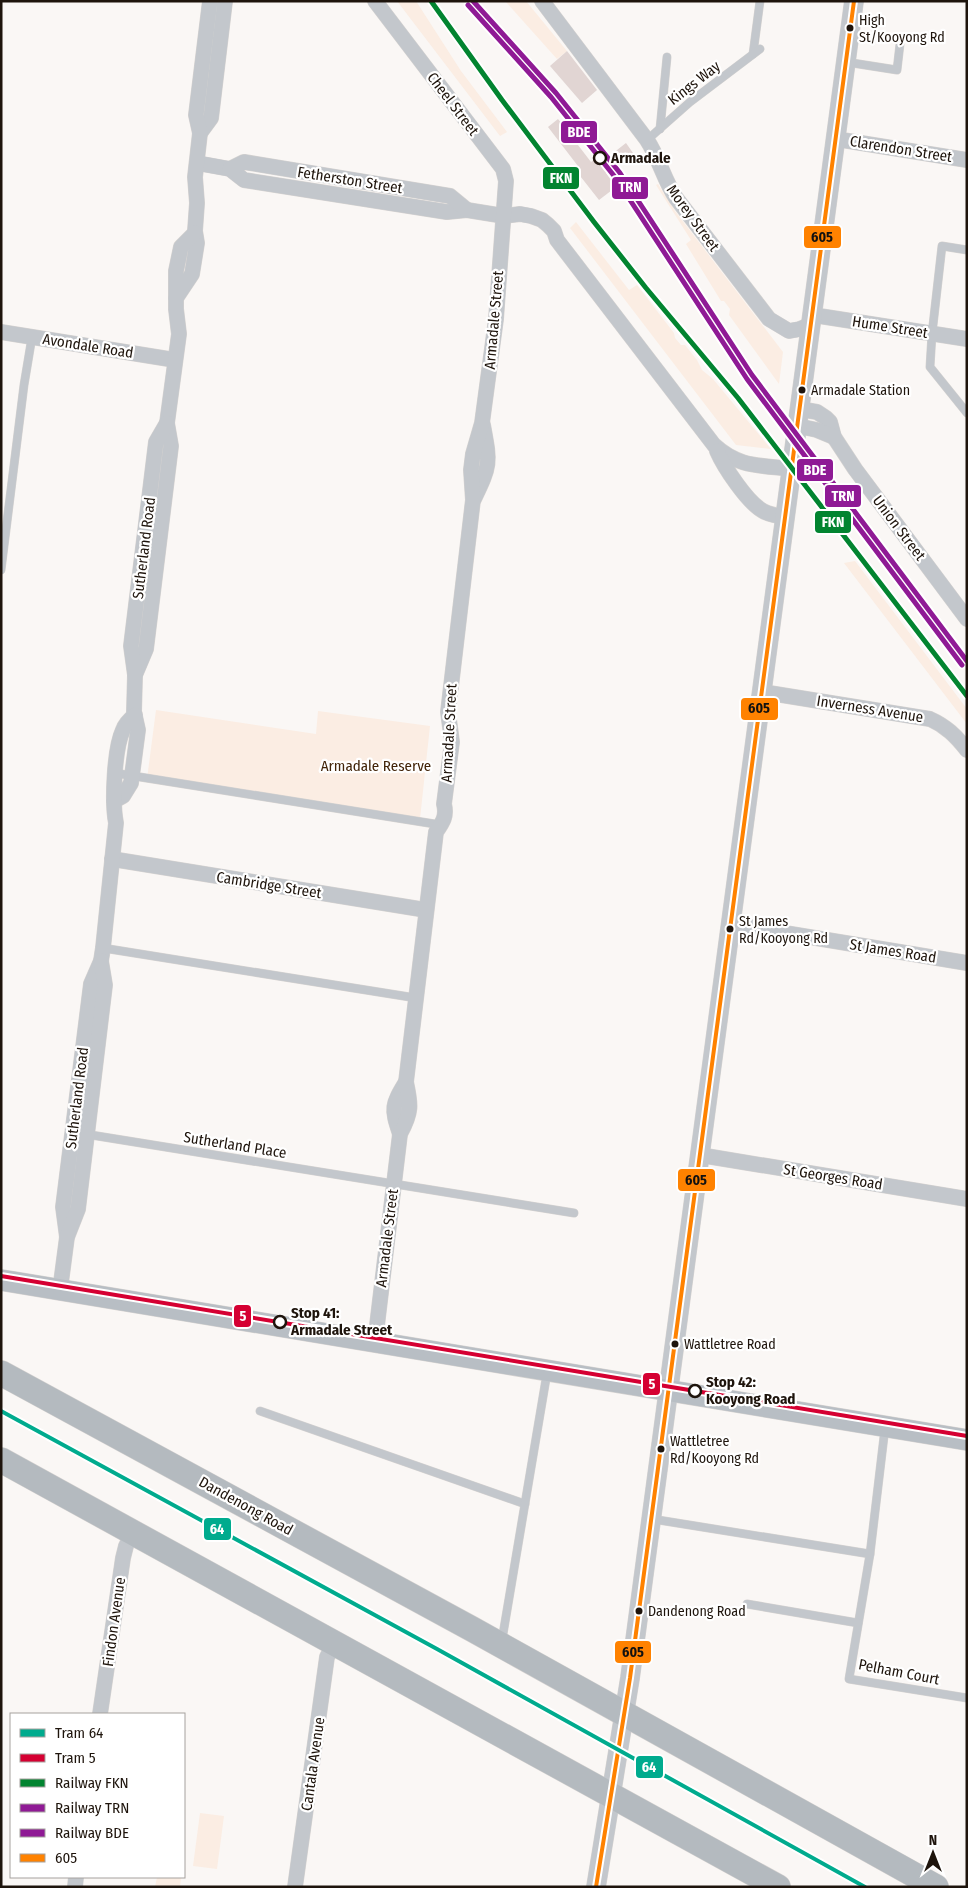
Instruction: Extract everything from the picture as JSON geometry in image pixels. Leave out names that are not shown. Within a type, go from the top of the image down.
[{"type":"highway","name":"Dandenong Road","points":[[1,1373],[501,1646],[936,1887]]},
{"type":"highway","points":[[1,1460],[778,1887]]},
{"type":"main road","points":[[1,1280],[967,1440]]},
{"type":"street","name":"Sutherland Road","points":[[114,801],[127,790],[132,776],[138,730],[135,715],[136,675],[146,649],[171,446],[167,423],[178,334],[176,298],[192,274],[197,243],[195,233],[196,163],[200,133],[196,115],[210,1]]},
{"type":"street","name":"Sutherland Road","points":[[200,133],[211,118],[225,1]]},
{"type":"street","name":"Cheel Street","points":[[375,1],[503,169],[506,182],[504,216]]},
{"type":"street","name":"Morey Street","points":[[542,1],[654,150],[664,177],[676,198],[769,318],[789,331],[800,329],[813,319]]},
{"type":"street","points":[[596,1887],[624,1715],[651,1519],[763,692],[786,517],[790,471],[802,420],[813,319],[854,1]]},
{"type":"street","name":"Clarendon Street","points":[[836,139],[967,160]]},
{"type":"street","name":"Fetherston Street","points":[[196,163],[230,168],[244,162],[450,196],[467,210]]},
{"type":"street","name":"Fetherston Street","points":[[230,168],[244,180],[447,212],[467,210],[504,216]]},
{"type":"street","points":[[309,190],[311,174]]},
{"type":"street","points":[[325,193],[328,176]]},
{"type":"street","points":[[388,203],[390,186]]},
{"type":"street","points":[[504,216],[515,223],[537,226],[547,235],[557,240],[714,445],[726,468],[756,507],[768,514],[786,517]]},
{"type":"street","name":"Armadale Street","points":[[375,1342],[400,1134],[409,1117],[411,1104],[406,1082],[436,832],[444,822],[445,816],[444,804],[452,742],[448,712],[473,500],[487,471],[489,457],[482,423],[496,319],[499,252],[504,216]]},
{"type":"street","name":"Hume Street","points":[[813,319],[967,339]]},
{"type":"street","name":"Avondale Road","points":[[1,332],[175,360]]},
{"type":"street","name":"Union Street","points":[[802,420],[817,412],[830,422],[834,437],[855,469],[967,619]]},
{"type":"street","points":[[802,420],[834,437]]},
{"type":"street","points":[[714,445],[726,456],[737,462],[790,471]]},
{"type":"street","name":"Inverness Avenue","points":[[763,692],[930,718],[947,728],[967,750]]},
{"type":"street","name":"Sutherland Road","points":[[60,1290],[67,1237],[63,1207],[80,1133],[91,984],[102,954],[116,823],[114,814],[115,773],[122,732],[135,715]]},
{"type":"street","name":"Cambridge Street","points":[[112,859],[426,910]]},
{"type":"street","name":"St James Road","points":[[731,924],[967,963]]},
{"type":"street","name":"St Georges Road","points":[[700,1155],[967,1199]]},
{"type":"street","name":"Findon Avenue","points":[[100,1713],[123,1558],[126,1546],[133,1532]]},
{"type":"street","name":"Cantala Avenue","points":[[294,1887],[327,1658],[335,1642]]},
{"type":"lane","name":"Kings Way","points":[[647,140],[690,102],[757,52],[760,1]]},
{"type":"lane","points":[[846,62],[896,70],[900,44]]},
{"type":"lane","points":[[660,129],[667,57]]},
{"type":"lane","points":[[967,250],[942,246],[930,367],[967,413]]},
{"type":"lane","points":[[1,570],[24,385],[32,337]]},
{"type":"lane","points":[[115,773],[442,825]]},
{"type":"lane","points":[[102,954],[416,998]]},
{"type":"lane","name":"Sutherland Place","points":[[80,1133],[574,1213]]},
{"type":"lane","points":[[501,1646],[547,1371]]},
{"type":"lane","points":[[260,1411],[525,1504]]},
{"type":"lane","points":[[747,1604],[858,1623],[870,1554],[885,1426]]},
{"type":"lane","points":[[651,1519],[870,1554]]},
{"type":"lane","name":"Pelham Court","points":[[858,1623],[849,1679],[967,1698]]},
{"type":"green space","points":[[397,1],[416,1],[461,71],[507,132],[500,136]]},
{"type":"green space","points":[[505,1],[526,1],[567,51],[557,59]]},
{"type":"green space","points":[[658,184],[675,211],[783,352],[779,384],[729,315],[730,309],[724,301],[721,301],[686,244],[691,240],[656,185]]},
{"type":"green space","points":[[576,222],[629,290],[637,285],[674,333],[675,338],[681,345],[685,345],[702,370],[713,379],[771,449],[736,445],[570,228]]},
{"type":"green space","points":[[855,561],[967,709],[967,724],[844,563]]},
{"type":"green space","name":"Armadale Reserve","points":[[156,710],[316,734],[318,711],[430,726],[420,819],[147,779]]},
{"type":"green space","points":[[200,1813],[224,1816],[217,1869],[193,1866]]},
{"type":"green space","points":[[157,1878],[181,1878],[180,1887],[155,1887]]},
{"type":"building","points":[[567,51],[597,90],[582,103],[550,66]]},
{"type":"building","points":[[558,119],[591,162],[595,159],[599,164],[626,143],[633,153],[606,173],[616,187],[599,200],[577,172],[581,170],[548,127]]},
{"type":"tram line","name":"5","points":[[1,1276],[967,1436]]},
{"type":"tram line","name":"64","points":[[1,1411],[437,1649],[865,1887]]},
{"type":"rail line","name":"FKN","points":[[431,1],[502,100],[594,222],[646,288],[738,398],[967,696]]},
{"type":"rail line","name":"TRN","points":[[473,1],[556,93],[620,173],[752,375],[967,661]]},
{"type":"rail line","name":"BDE","points":[[468,5],[551,97],[615,177],[747,379],[962,665]]},
{"type":"transit line","name":"605","points":[[596,1887],[630,1678],[854,1]]},
{"type":"place","name":"High St/Kooyong Rd","points":[[850,28]]},
{"type":"place","name":"Armadale","points":[[600,158]]},
{"type":"place","name":"Armadale Station","points":[[802,390]]},
{"type":"place","name":"St James Rd/Kooyong Rd","points":[[730,929]]},
{"type":"place","name":"Stop 41: Armadale Street","points":[[280,1322]]},
{"type":"place","name":"Wattletree Road","points":[[675,1344]]},
{"type":"place","name":"Stop 42: Kooyong Road","points":[[695,1391]]},
{"type":"place","name":"Wattletree Rd/Kooyong Rd","points":[[661,1449]]},
{"type":"place","name":"Dandenong Road","points":[[639,1611]]}]
